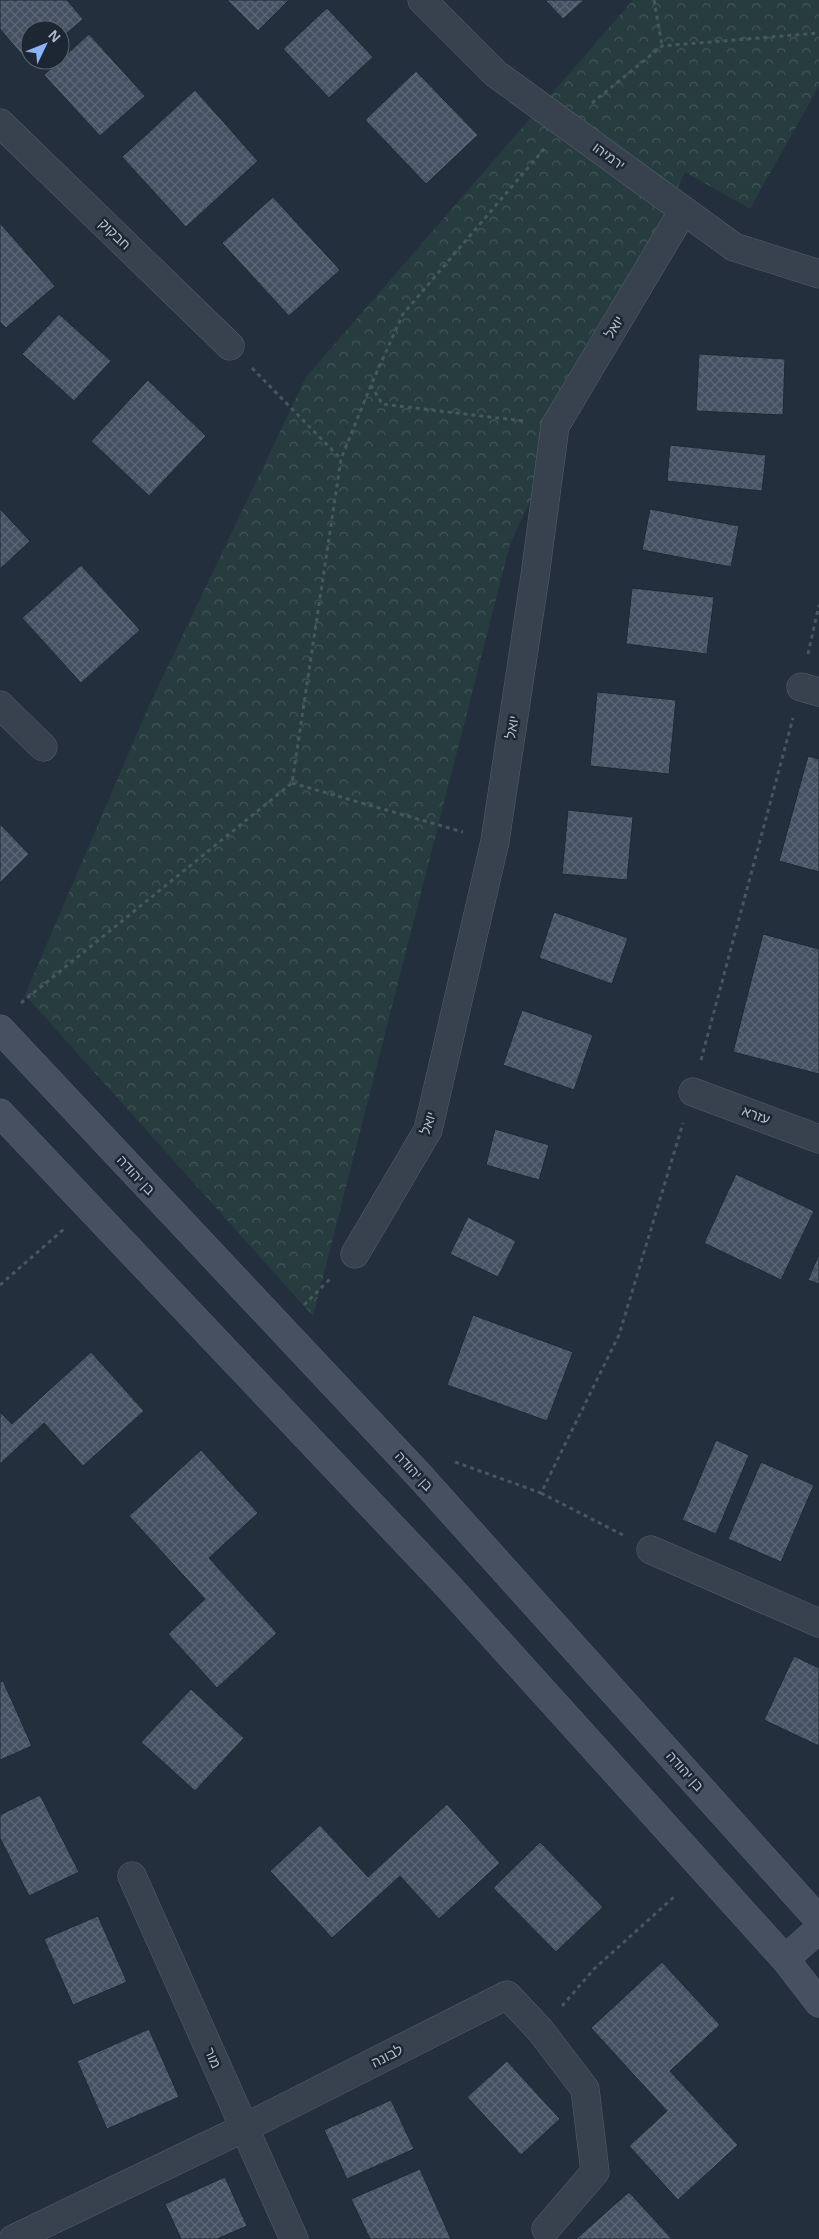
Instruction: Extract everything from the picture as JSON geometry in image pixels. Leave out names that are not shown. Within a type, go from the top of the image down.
[{"type":"street","name":"ירמיהו","points":[[422,0],[496,74],[734,247],[819,274]]},
{"type":"street","name":"חבקוק","points":[[0,123],[230,346]]},
{"type":"street","name":"יואל","points":[[355,1254],[428,1130],[495,841],[535,576],[555,426],[683,210]]},
{"type":"street","points":[[0,705],[43,746]]},
{"type":"street","name":"בן יהודה","points":[[0,1029],[418,1474],[819,1920]]},
{"type":"street","name":"עזרא","points":[[692,1092],[819,1139]]},
{"type":"street","points":[[0,1113],[448,1586],[785,1959],[819,2003]]},
{"type":"street","points":[[651,1550],[819,1623]]},
{"type":"street","name":"מור","points":[[132,1876],[294,2239]]},
{"type":"street","points":[[785,1959],[819,1929]]},
{"type":"street","name":"לבונה","points":[[13,2239],[244,2128],[507,1995],[540,2030],[585,2089],[595,2172],[546,2229]]},
{"type":"path","points":[[654,0],[662,46]]},
{"type":"path","points":[[21,1003],[292,784],[342,459],[371,385],[403,314],[566,125],[662,46],[819,32]]},
{"type":"path","points":[[230,346],[342,459]]},
{"type":"path","points":[[371,385],[382,404],[555,426]]},
{"type":"path","points":[[292,784],[495,841]]},
{"type":"path","points":[[0,1285],[89,1207]]},
{"type":"path","points":[[280,1329],[355,1254]]},
{"type":"path","points":[[541,1493],[651,1550]]},
{"type":"path","points":[[540,2030],[594,1969],[675,1896]]},
{"type":"green space","points":[[633,0],[819,0],[819,86],[750,209],[685,172],[510,544],[313,1316],[25,995],[148,708],[306,377]]},
{"type":"building","points":[[0,0],[67,0],[83,19],[70,30],[70,20],[20,20],[20,52],[0,29]]},
{"type":"building","points":[[227,0],[289,0],[258,31]]},
{"type":"building","points":[[545,0],[584,0],[563,19]]},
{"type":"building","points":[[327,8],[373,57],[329,98],[283,49]]},
{"type":"building","points":[[89,34],[145,96],[100,136],[44,75],[49,70],[70,70],[70,51]]},
{"type":"building","points":[[416,71],[478,135],[426,184],[365,120]]},
{"type":"building","points":[[195,90],[258,161],[186,227],[122,157]]},
{"type":"building","points":[[273,197],[340,270],[289,316],[222,243]]},
{"type":"building","points":[[0,223],[55,286],[6,328],[0,322]]},
{"type":"building","points":[[59,314],[111,361],[74,401],[22,354]]},
{"type":"building","points":[[699,354],[785,359],[783,415],[696,411]]},
{"type":"building","points":[[148,380],[206,436],[149,496],[91,441]]},
{"type":"building","points":[[670,445],[766,455],[762,491],[667,481]]},
{"type":"building","points":[[0,509],[30,541],[0,569]]},
{"type":"building","points":[[650,509],[739,526],[731,567],[642,550]]},
{"type":"building","points":[[81,565],[140,630],[81,683],[22,618]]},
{"type":"building","points":[[632,588],[714,597],[707,654],[626,644]]},
{"type":"building","points":[[597,692],[676,700],[669,774],[590,766]]},
{"type":"building","points":[[808,756],[819,759],[819,872],[779,861]]},
{"type":"building","points":[[568,810],[633,817],[627,880],[562,874]]},
{"type":"building","points":[[0,824],[29,854],[0,883]]},
{"type":"building","points":[[554,912],[628,938],[612,984],[539,958]]},
{"type":"building","points":[[763,934],[819,949],[819,1074],[733,1052]]},
{"type":"building","points":[[522,1010],[593,1035],[574,1090],[503,1065]]},
{"type":"building","points":[[495,1129],[549,1145],[539,1180],[486,1165]]},
{"type":"building","points":[[736,1174],[814,1211],[781,1280],[704,1243]]},
{"type":"building","points":[[468,1217],[516,1241],[498,1277],[450,1254]]},
{"type":"building","points":[[819,1254],[819,1284],[808,1280]]},
{"type":"building","points":[[473,1315],[573,1352],[547,1421],[447,1385]]},
{"type":"building","points":[[91,1352],[144,1411],[83,1466],[44,1423],[0,1464],[0,1412],[12,1424]]},
{"type":"building","points":[[716,1440],[749,1455],[716,1534],[682,1520]]},
{"type":"building","points":[[201,1450],[258,1513],[209,1558],[277,1633],[217,1688],[168,1634],[205,1599],[129,1516]]},
{"type":"building","points":[[761,1462],[814,1485],[781,1562],[728,1539]]},
{"type":"building","points":[[794,1656],[819,1668],[819,1746],[764,1720]]},
{"type":"building","points":[[3,1681],[32,1746],[0,1760],[0,1682]]},
{"type":"building","points":[[191,1689],[244,1738],[195,1791],[141,1742]]},
{"type":"building","points":[[40,1795],[79,1872],[29,1896],[0,1838],[0,1815]]},
{"type":"building","points":[[447,1804],[500,1863],[439,1919],[400,1876],[332,1938],[270,1871],[320,1825],[368,1877]]},
{"type":"building","points":[[540,1842],[603,1907],[556,1952],[493,1888]]},
{"type":"building","points":[[98,1916],[127,1982],[73,2005],[44,1939]]},
{"type":"building","points":[[662,1962],[720,2025],[670,2071],[738,2145],[678,2200],[629,2146],[667,2111],[591,2028]]},
{"type":"building","points":[[149,2029],[179,2097],[107,2129],[77,2061]]},
{"type":"building","points":[[507,2061],[560,2119],[521,2155],[467,2097]]},
{"type":"building","points":[[391,2100],[414,2149],[347,2179],[324,2130]]},
{"type":"building","points":[[420,2169],[451,2239],[370,2239],[351,2199]]},
{"type":"building","points":[[225,2177],[247,2226],[217,2239],[181,2239],[165,2204]]},
{"type":"building","points":[[629,2192],[672,2239],[576,2239]]}]
